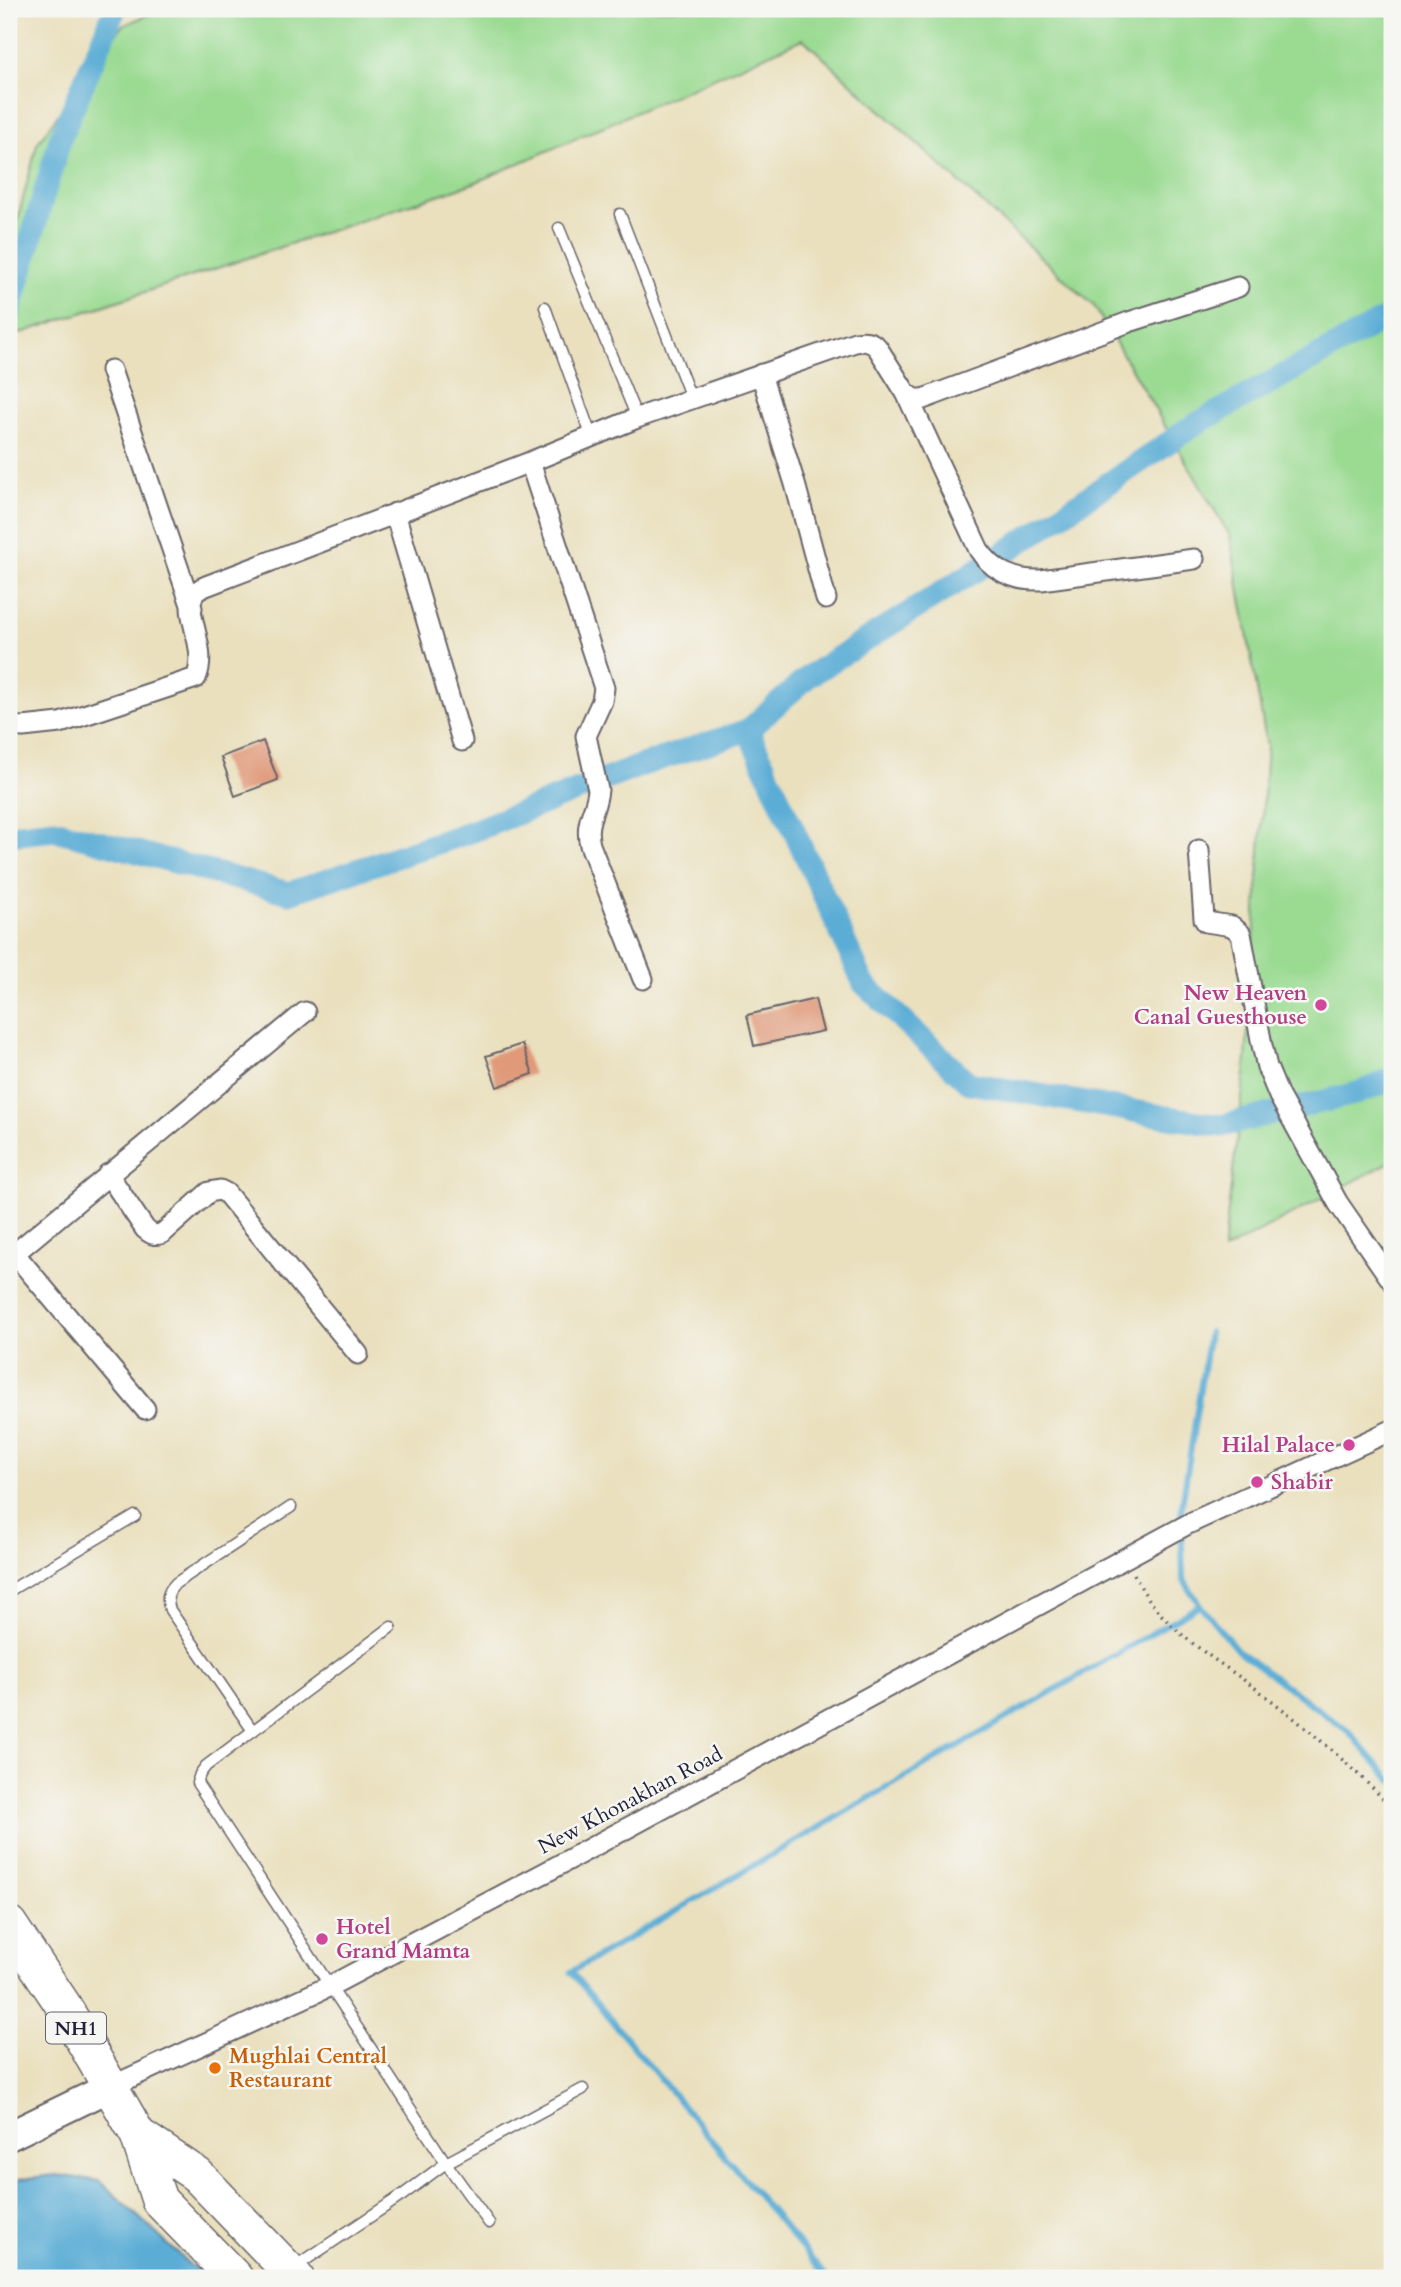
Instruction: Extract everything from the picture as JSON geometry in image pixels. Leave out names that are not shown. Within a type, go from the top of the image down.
[{"type":"highway","name":"NH1","points":[[9,1924],[64,2005],[138,2135],[159,2200],[235,2278]]},
{"type":"highway","name":"NH1","points":[[138,2135],[197,2175],[292,2275]]},
{"type":"street","points":[[906,393],[915,399],[923,399],[1129,322],[1238,286]]},
{"type":"street","points":[[192,608],[192,597],[206,586],[530,462],[637,418],[864,341],[877,347],[906,393],[979,550],[984,558],[1005,575],[1024,580],[1041,580],[1194,559]]},
{"type":"street","points":[[9,726],[60,723],[196,678],[201,667],[192,608],[111,370]]},
{"type":"street","points":[[761,374],[795,484],[826,599]]},
{"type":"street","points":[[530,462],[604,688],[602,701],[586,736],[598,790],[587,826],[590,845],[643,979]]},
{"type":"street","points":[[396,513],[462,741]]},
{"type":"street","points":[[1199,850],[1204,919],[1206,922],[1232,926],[1241,934],[1267,1067],[1279,1096],[1338,1203],[1392,1281]]},
{"type":"street","points":[[145,1409],[11,1255],[305,1012]]},
{"type":"street","points":[[108,1174],[145,1229],[157,1236],[209,1192],[220,1190],[226,1193],[358,1354]]},
{"type":"street","name":"New Khonakhan Road","points":[[110,2087],[330,1986],[1190,1523],[1392,1430]]},
{"type":"street","points":[[9,2136],[110,2087]]},
{"type":"lane","points":[[620,214],[691,398]]},
{"type":"lane","points":[[559,228],[637,418]]},
{"type":"lane","points":[[545,307],[592,435]]},
{"type":"lane","points":[[253,1731],[170,1610],[167,1598],[169,1590],[176,1583],[290,1507]]},
{"type":"lane","points":[[9,1591],[135,1516]]},
{"type":"lane","points":[[391,1627],[206,1766],[197,1783],[446,2163],[489,2223]]},
{"type":"lane","points":[[292,2275],[446,2163],[583,2089]]},
{"type":"path","points":[[1144,1595],[1186,1640],[1267,1697],[1364,1778],[1392,1808]]},
{"type":"green space","points":[[161,9],[1392,9],[1392,1161],[1223,1251],[1245,1073],[1267,746],[1230,536],[1094,306],[803,39],[474,183],[9,337],[9,253],[37,144],[122,26]]},
{"type":"water","points":[[56,2175],[100,2181],[204,2278],[9,2278],[9,2185],[19,2179]]},
{"type":"building","points":[[263,741],[278,780],[235,796],[221,757]]},
{"type":"building","points":[[815,999],[823,1031],[754,1046],[747,1015]]},
{"type":"building","points":[[522,1044],[533,1074],[497,1087],[486,1056]]},
{"type":"waterway","points":[[9,314],[61,136],[115,9]]},
{"type":"waterway","points":[[9,835],[55,830],[289,893],[473,831],[645,764],[748,730],[809,676],[1029,537],[1196,424],[1392,315]]},
{"type":"waterway","points":[[748,730],[864,984],[969,1083],[1221,1126],[1358,1093],[1392,1079]]},
{"type":"waterway","points":[[1209,1332],[1181,1512],[1183,1579],[1200,1605],[1238,1651],[1348,1731],[1392,1781]]},
{"type":"waterway","points":[[827,2278],[571,1972],[1200,1605]]},
{"type":"place","name":"New Heaven Canal Guesthouse","points":[[1321,1005]]},
{"type":"place","name":"Hilal Palace","points":[[1349,1445]]},
{"type":"place","name":"Shabir","points":[[1257,1482]]},
{"type":"place","name":"Hotel Grand Mamta","points":[[322,1939]]},
{"type":"place","name":"Mughlai Central Restaurant","points":[[215,2068]]}]
